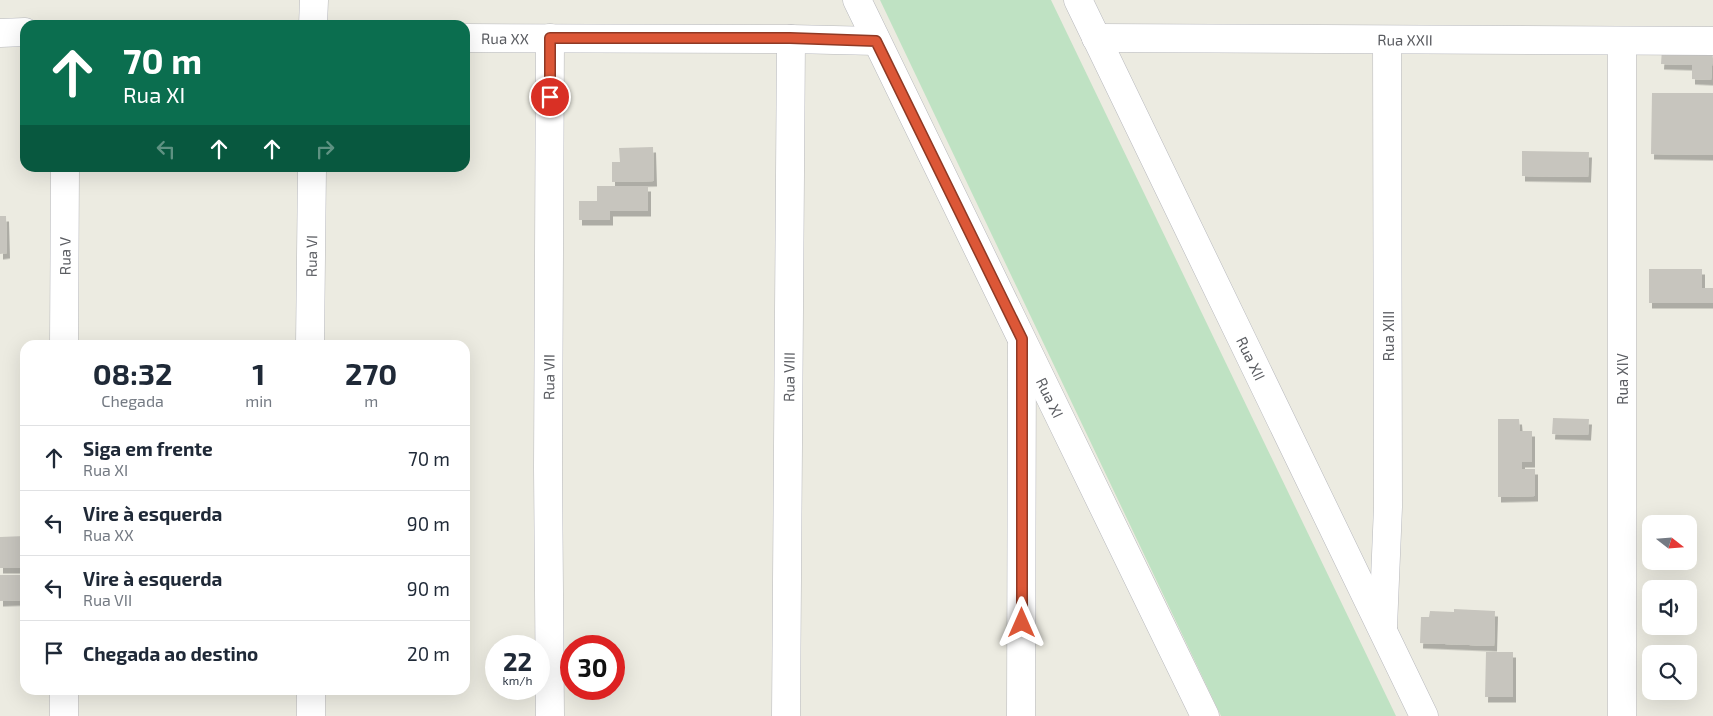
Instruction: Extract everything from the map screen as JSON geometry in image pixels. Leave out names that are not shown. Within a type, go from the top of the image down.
[{"type":"street","points":[[314,0],[314,20]]},
{"type":"street","name":"Rua XI","points":[[857,0],[1205,716]]},
{"type":"street","name":"Rua XII","points":[[1078,0],[1424,716]]},
{"type":"street","points":[[0,32],[20,32]]},
{"type":"street","name":"Rua XX","points":[[470,38],[790,38],[876,41]]},
{"type":"street","name":"Rua VII","points":[[550,38],[548,458],[550,716]]},
{"type":"street","name":"Rua VIII","points":[[786,716],[790,38]]},
{"type":"street","name":"Rua XXII","points":[[1096,38],[1387,41],[1713,41]]},
{"type":"street","name":"Rua XIII","points":[[1383,631],[1388,507],[1387,41]]},
{"type":"street","name":"Rua XIV","points":[[1622,42],[1622,716]]},
{"type":"street","name":"Rua V","points":[[64,340],[65,172]]},
{"type":"street","name":"Rua VI","points":[[310,340],[312,172]]},
{"type":"street","points":[[1021,716],[1022,339]]},
{"type":"street","points":[[64,695],[64,716]]},
{"type":"street","points":[[311,695],[311,716]]},
{"type":"green space","points":[[880,0],[1051,0],[1396,716],[1221,716]]},
{"type":"building","points":[[1662,49],[1713,52],[1711,80],[1692,79],[1692,65],[1661,64]]},
{"type":"building","points":[[1652,93],[1713,93],[1713,155],[1651,154]]},
{"type":"building","points":[[653,147],[654,181],[612,182],[612,162],[620,162],[619,148]]},
{"type":"building","points":[[1522,151],[1589,152],[1588,177],[1522,176]]},
{"type":"building","points":[[597,186],[648,186],[648,211],[610,211],[610,220],[579,220],[579,201],[597,201]]},
{"type":"building","points":[[0,216],[6,216],[7,253],[0,254]]},
{"type":"building","points":[[1649,269],[1702,269],[1702,288],[1713,288],[1713,303],[1649,303]]},
{"type":"building","points":[[1553,418],[1589,419],[1588,435],[1552,434]]},
{"type":"building","points":[[1498,419],[1519,419],[1520,431],[1532,431],[1532,462],[1522,462],[1522,469],[1535,469],[1535,496],[1498,497]]},
{"type":"building","points":[[20,536],[20,568],[0,568],[0,537]]},
{"type":"building","points":[[0,575],[20,575],[20,600],[0,601]]},
{"type":"building","points":[[1454,609],[1495,611],[1494,646],[1420,643],[1421,617],[1429,617],[1430,611],[1454,612]]},
{"type":"building","points":[[1486,652],[1513,652],[1513,697],[1485,697]]},
{"type":"route","points":[[550,97],[550,38],[790,38],[876,41],[1022,339],[1022,623]]}]
